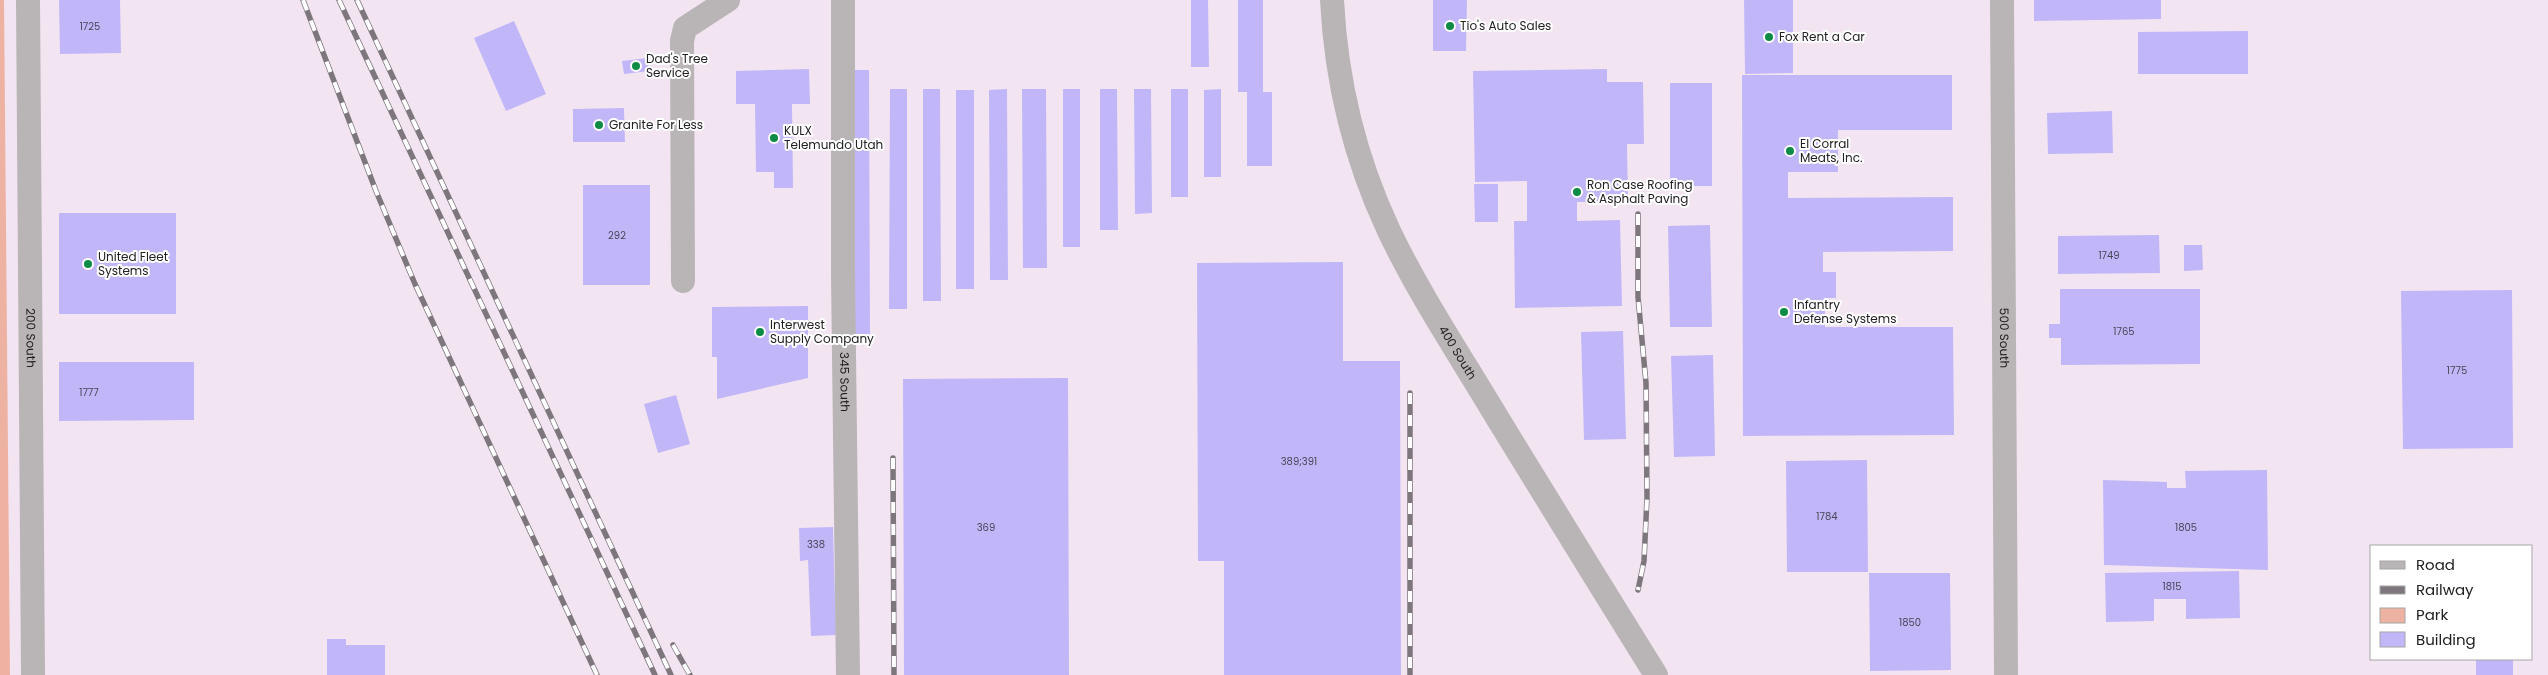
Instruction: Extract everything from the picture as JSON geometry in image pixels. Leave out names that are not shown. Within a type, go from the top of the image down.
[{"type":"street","name":"200 South","points":[[28,0],[33,675]]},
{"type":"street","points":[[683,281],[682,41],[685,28],[728,0]]},
{"type":"street","name":"345 South","points":[[843,0],[843,275],[848,675]]},
{"type":"street","name":"400 South","points":[[1332,0],[1337,55],[1349,119],[1366,176],[1388,230],[1440,323],[1656,675]]},
{"type":"street","name":"500 South","points":[[2002,0],[2006,675]]},
{"type":"shaded area","points":[[0,0],[2548,0],[2548,675],[0,675]]},
{"type":"green space","points":[[0,0],[4,0],[10,675],[0,675]]},
{"type":"building","points":[[59,0],[120,0],[121,53],[60,54]]},
{"type":"building","points":[[1191,0],[1208,0],[1209,67],[1191,67]]},
{"type":"building","points":[[1238,0],[1263,0],[1263,92],[1272,92],[1272,166],[1247,166],[1247,92],[1238,92]]},
{"type":"building","name":"Tio's Auto Sales","points":[[1433,0],[1467,0],[1466,51],[1433,51]]},
{"type":"building","name":"Fox Rent a Car","points":[[1744,0],[1793,0],[1793,73],[1745,74]]},
{"type":"building","points":[[2034,0],[2161,0],[2161,19],[2034,21]]},
{"type":"building","points":[[514,21],[546,94],[506,111],[474,38]]},
{"type":"building","points":[[2248,31],[2248,74],[2138,74],[2138,32]]},
{"type":"building","name":"Dad's Tree Service","points":[[648,58],[649,71],[624,74],[622,61]]},
{"type":"building","name":"KULX Telemundo Utah","points":[[809,69],[810,104],[792,104],[793,188],[774,188],[774,172],[756,172],[755,104],[736,104],[736,71]]},
{"type":"building","name":"Ron Case Roofing & Asphalt Paving","points":[[1607,69],[1607,82],[1643,82],[1644,144],[1627,144],[1628,202],[1577,202],[1577,221],[1620,220],[1622,306],[1515,308],[1514,221],[1527,221],[1527,181],[1475,182],[1473,71]]},
{"type":"building","points":[[853,70],[869,70],[870,335],[854,335]]},
{"type":"building","name":"Infantry Defense Systems","points":[[1742,75],[1952,75],[1952,130],[1838,130],[1838,172],[1788,172],[1788,198],[1953,197],[1953,251],[1823,252],[1823,272],[1836,272],[1836,298],[1825,298],[1825,327],[1953,327],[1954,435],[1743,436]]},
{"type":"building","points":[[1670,83],[1712,83],[1712,186],[1670,186]]},
{"type":"building","points":[[890,89],[907,89],[907,309],[889,309]]},
{"type":"building","points":[[923,89],[940,89],[941,301],[923,301]]},
{"type":"building","points":[[1007,89],[1008,280],[990,280],[989,90]]},
{"type":"building","points":[[1022,89],[1046,89],[1047,268],[1023,268]]},
{"type":"building","points":[[1063,89],[1080,89],[1080,247],[1063,247]]},
{"type":"building","points":[[1100,89],[1117,89],[1118,230],[1100,230]]},
{"type":"building","points":[[1134,89],[1151,89],[1152,213],[1135,214]]},
{"type":"building","points":[[1171,89],[1188,89],[1188,197],[1171,197]]},
{"type":"building","points":[[1221,89],[1221,177],[1204,177],[1204,90]]},
{"type":"building","points":[[956,90],[974,90],[974,289],[956,289]]},
{"type":"building","name":"Granite For Less","points":[[624,108],[625,142],[573,142],[573,109]]},
{"type":"building","points":[[2112,111],[2113,153],[2048,154],[2047,113]]},
{"type":"building","points":[[1474,184],[1498,184],[1498,222],[1475,222]]},
{"type":"building","points":[[583,185],[650,185],[650,285],[583,285]]},
{"type":"building","points":[[59,213],[176,213],[176,314],[59,314]]},
{"type":"building","points":[[1710,225],[1712,327],[1670,327],[1668,226]]},
{"type":"building","points":[[2159,235],[2160,273],[2058,274],[2058,236]]},
{"type":"building","points":[[2184,245],[2202,245],[2203,270],[2184,271]]},
{"type":"building","points":[[1343,262],[1343,361],[1400,361],[1401,675],[1224,675],[1224,561],[1198,561],[1197,263]]},
{"type":"building","points":[[2060,289],[2200,289],[2200,364],[2061,365],[2061,338],[2049,338],[2049,324],[2060,324]]},
{"type":"building","points":[[2512,290],[2513,448],[2403,449],[2401,291]]},
{"type":"building","name":"Interwest Supply Company","points":[[808,306],[808,378],[717,399],[717,357],[712,357],[712,307]]},
{"type":"building","points":[[1623,331],[1626,439],[1584,440],[1581,332]]},
{"type":"building","points":[[1713,355],[1715,456],[1674,457],[1671,356]]},
{"type":"building","points":[[59,362],[194,362],[194,420],[59,421]]},
{"type":"building","points":[[1068,378],[1069,675],[904,675],[903,379]]},
{"type":"building","points":[[676,395],[690,444],[658,453],[644,404]]},
{"type":"building","points":[[1867,460],[1868,572],[1787,572],[1786,461]]},
{"type":"building","points":[[2267,470],[2268,570],[2104,565],[2103,480],[2167,482],[2167,488],[2186,488],[2185,471]]},
{"type":"building","points":[[833,527],[836,635],[811,636],[808,560],[800,561],[799,528]]},
{"type":"building","points":[[2239,571],[2240,618],[2186,619],[2186,599],[2154,599],[2154,621],[2106,622],[2105,573]]},
{"type":"building","points":[[1869,573],[1950,573],[1951,670],[1870,671]]},
{"type":"building","points":[[327,639],[346,639],[346,645],[385,645],[385,675],[327,675]]},
{"type":"building","points":[[2476,660],[2513,660],[2513,675],[2476,675]]},
{"type":"railway","points":[[303,0],[376,191],[415,284],[597,675]]},
{"type":"railway","points":[[339,0],[655,675]]},
{"type":"railway","points":[[357,0],[671,675]]},
{"type":"railway","points":[[1638,214],[1638,297],[1646,383],[1647,498],[1644,561],[1638,590]]},
{"type":"railway","points":[[1410,393],[1410,675]]},
{"type":"railway","points":[[893,458],[894,675]]},
{"type":"railway","points":[[673,645],[690,675]]},
{"type":"place","name":"Tio's Auto Sales","points":[[1450,26]]},
{"type":"place","name":"Fox Rent a Car","points":[[1769,37]]},
{"type":"place","name":"Dad's Tree Service","points":[[636,66]]},
{"type":"place","name":"Granite For Less","points":[[599,125]]},
{"type":"place","name":"KULX Telemundo Utah","points":[[774,138]]},
{"type":"place","name":"El Corral Meats, Inc.","points":[[1790,151]]},
{"type":"place","name":"Ron Case Roofing & Asphalt Paving","points":[[1577,192]]},
{"type":"place","name":"United Fleet Systems","points":[[88,264]]},
{"type":"place","name":"Infantry Defense Systems","points":[[1784,312]]},
{"type":"place","name":"Interwest Supply Company","points":[[760,332]]}]
